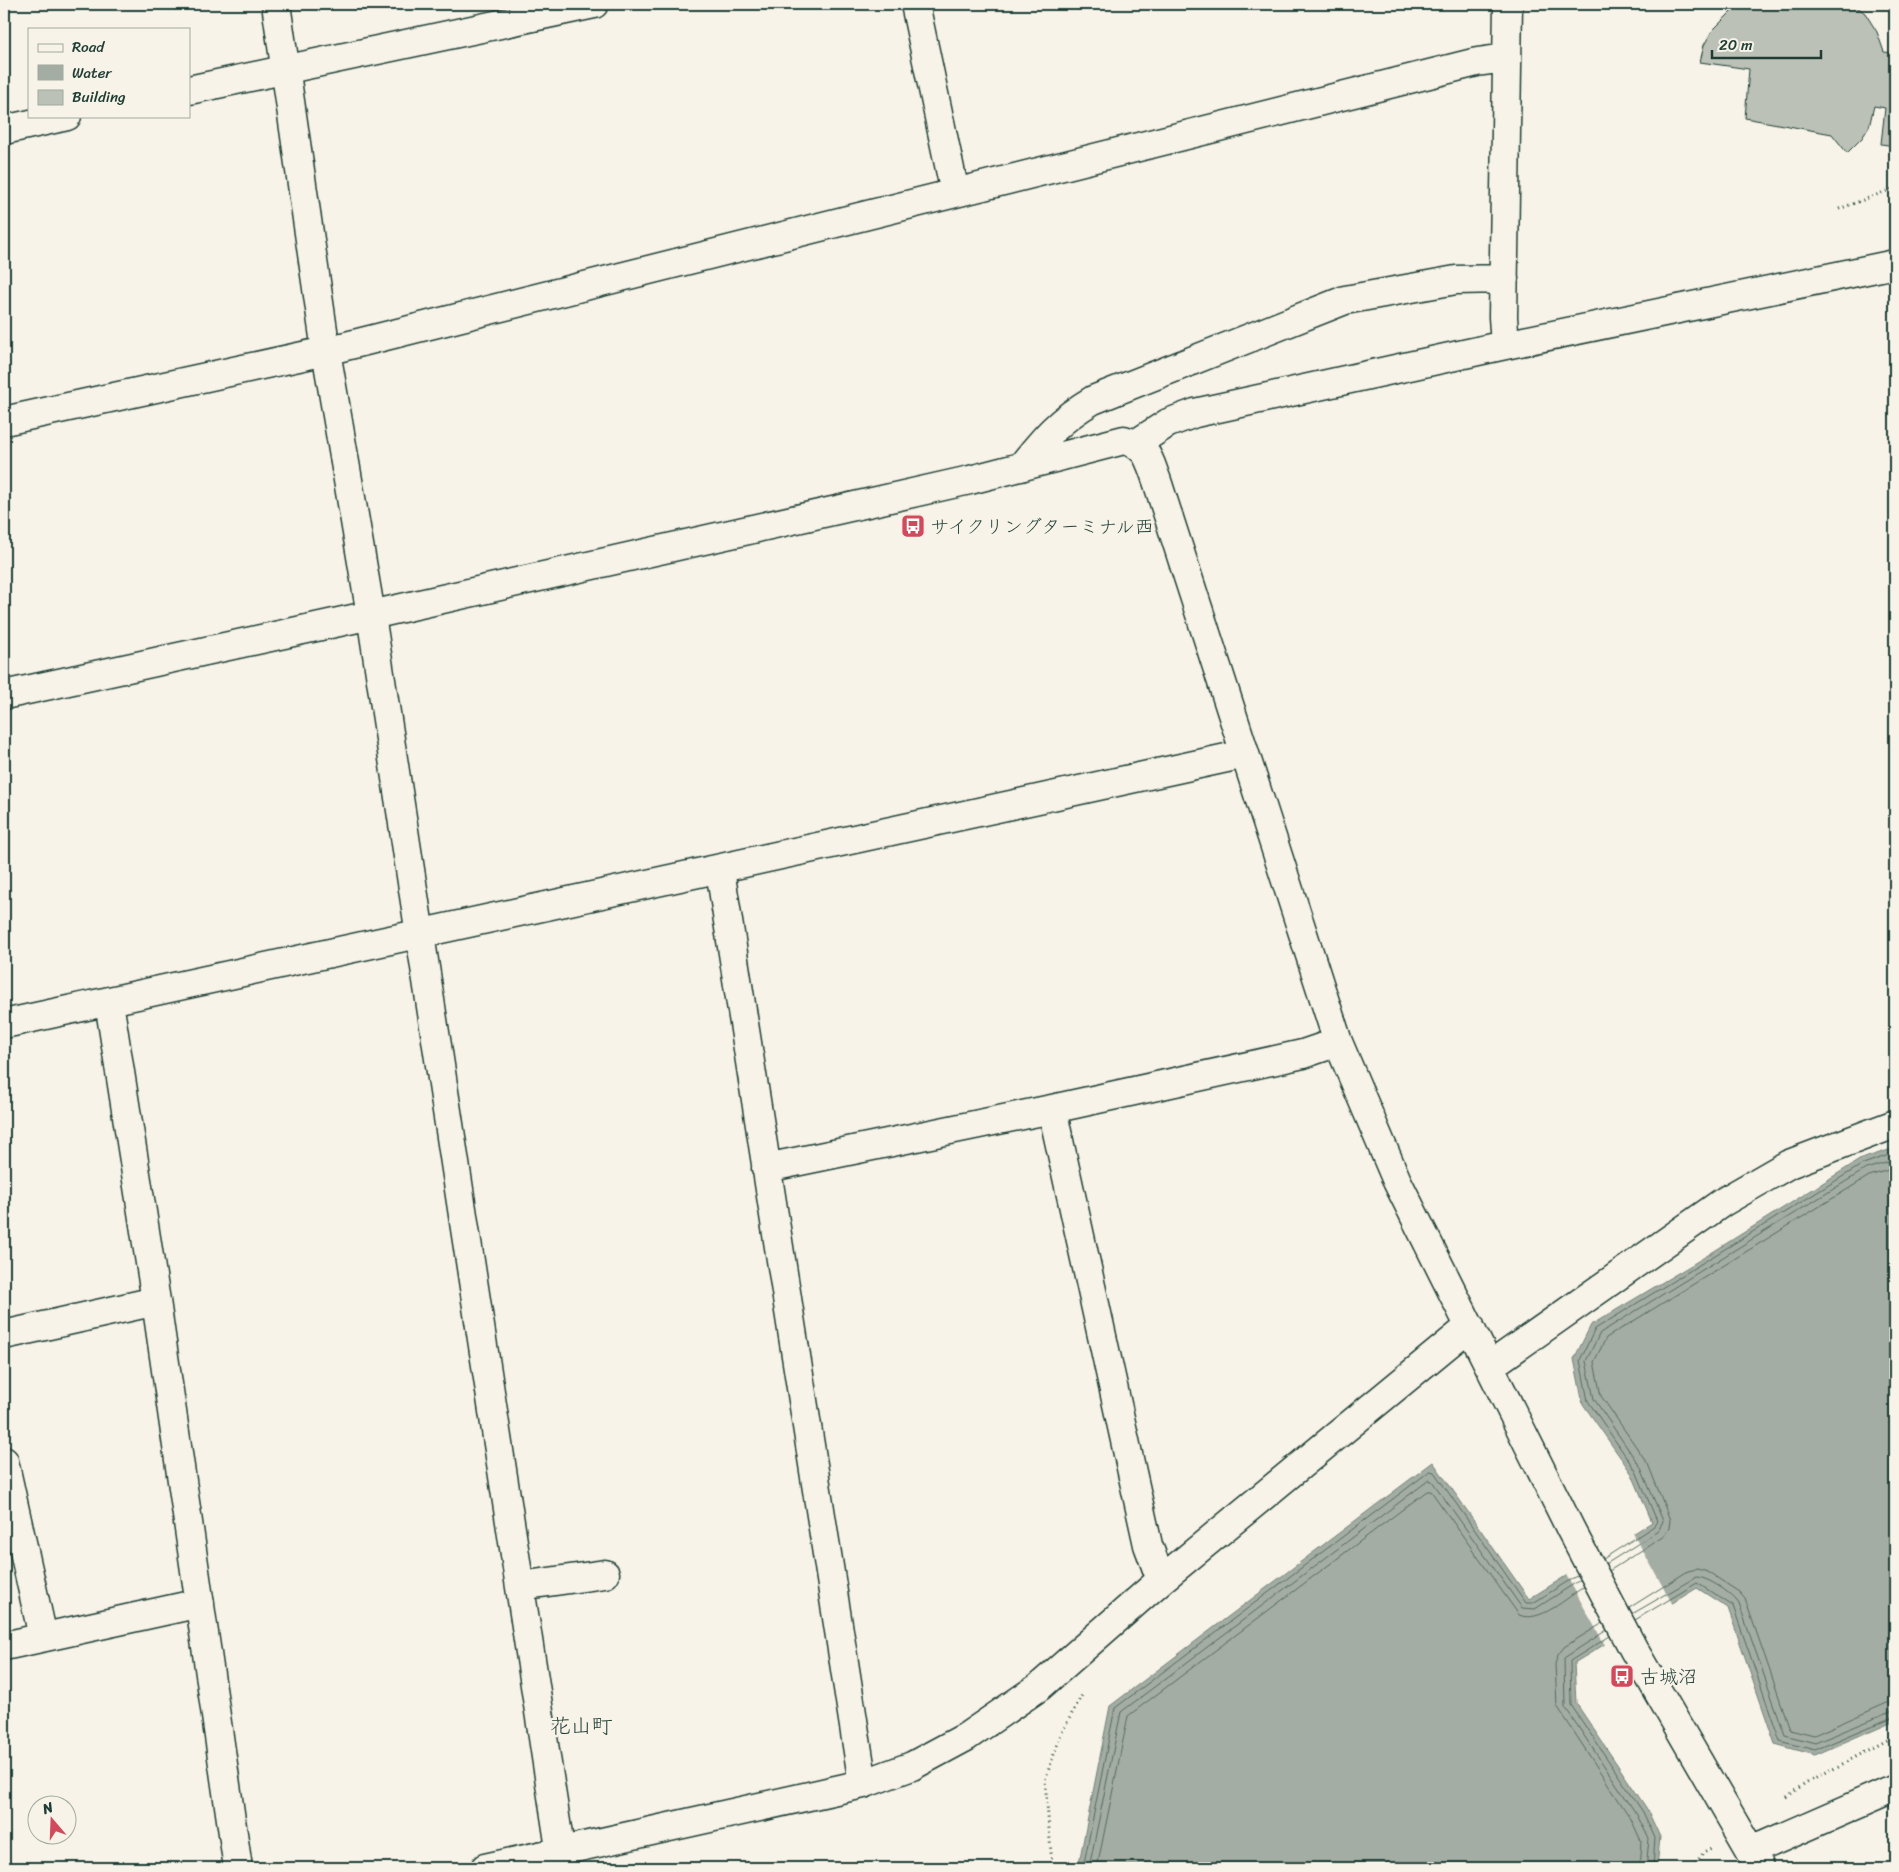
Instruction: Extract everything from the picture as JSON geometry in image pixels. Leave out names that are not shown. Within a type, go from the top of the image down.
[{"type":"street","points":[[276,4],[326,351],[372,615],[419,935],[562,1860]]},
{"type":"street","points":[[190,90],[594,4]]},
{"type":"street","points":[[915,4],[955,193]]},
{"type":"street","points":[[1505,345],[1504,279],[1508,4]]},
{"type":"street","points":[[4,421],[326,351],[1477,62],[1506,58]]},
{"type":"street","points":[[4,130],[58,118]]},
{"type":"street","points":[[1137,443],[1168,423],[1196,413],[1505,345],[1895,264]]},
{"type":"street","points":[[1021,467],[1052,428],[1069,414],[1093,400],[1345,300],[1456,280],[1504,279]]},
{"type":"street","points":[[4,695],[372,615],[1021,467],[1124,440],[1137,443],[1146,452],[1157,481],[1338,1042],[1397,1181],[1571,1530],[1634,1650],[1755,1860],[1895,1788]]},
{"type":"street","points":[[4,1024],[720,870],[1245,754]]},
{"type":"street","points":[[720,870],[863,1784]]},
{"type":"street","points":[[108,1002],[156,1301],[238,1868]]},
{"type":"street","points":[[766,1168],[1052,1109],[1304,1054],[1338,1042]]},
{"type":"street","points":[[1052,1109],[1148,1545],[1161,1580]]},
{"type":"street","points":[[1490,1366],[1724,1202],[1790,1164],[1895,1124]]},
{"type":"street","points":[[4,1335],[156,1301]]},
{"type":"street","points":[[486,1868],[562,1860],[863,1784],[912,1766],[966,1738],[1039,1687],[1161,1580],[1470,1326]]},
{"type":"street","points":[[4,1461],[43,1637]]},
{"type":"street","points":[[520,1586],[605,1574]]},
{"type":"street","points":[[4,1646],[200,1603]]},
{"type":"path","points":[[1839,209],[1895,188]]},
{"type":"path","points":[[1050,1868],[1052,1864],[1045,1780],[1061,1734],[1087,1688]]},
{"type":"water","name":"古城沼","points":[[1895,1148],[1895,1720],[1815,1755],[1775,1744],[1728,1608],[1697,1588],[1574,1663],[1576,1703],[1647,1809],[1660,1837],[1657,1868],[1078,1868],[1110,1706],[1433,1462],[1529,1599],[1652,1522],[1632,1474],[1583,1404],[1574,1359],[1591,1325],[1708,1255],[1861,1159]]},
{"type":"pier","points":[[1632,1531],[1673,1605],[1606,1647],[1565,1573]]},
{"type":"building","points":[[1739,4],[1853,4],[1865,13],[1877,32],[1884,52],[1895,53],[1895,146],[1881,144],[1885,108],[1874,106],[1869,127],[1862,138],[1847,153],[1832,134],[1745,118],[1749,69],[1700,62],[1704,45],[1712,31]]},
{"type":"place","name":"サイクリングターミナル西","points":[[913,526]]},
{"type":"place","name":"古城沼","points":[[1622,1676]]},
{"type":"district","name":"花山町","points":[[581,1726]]}]
